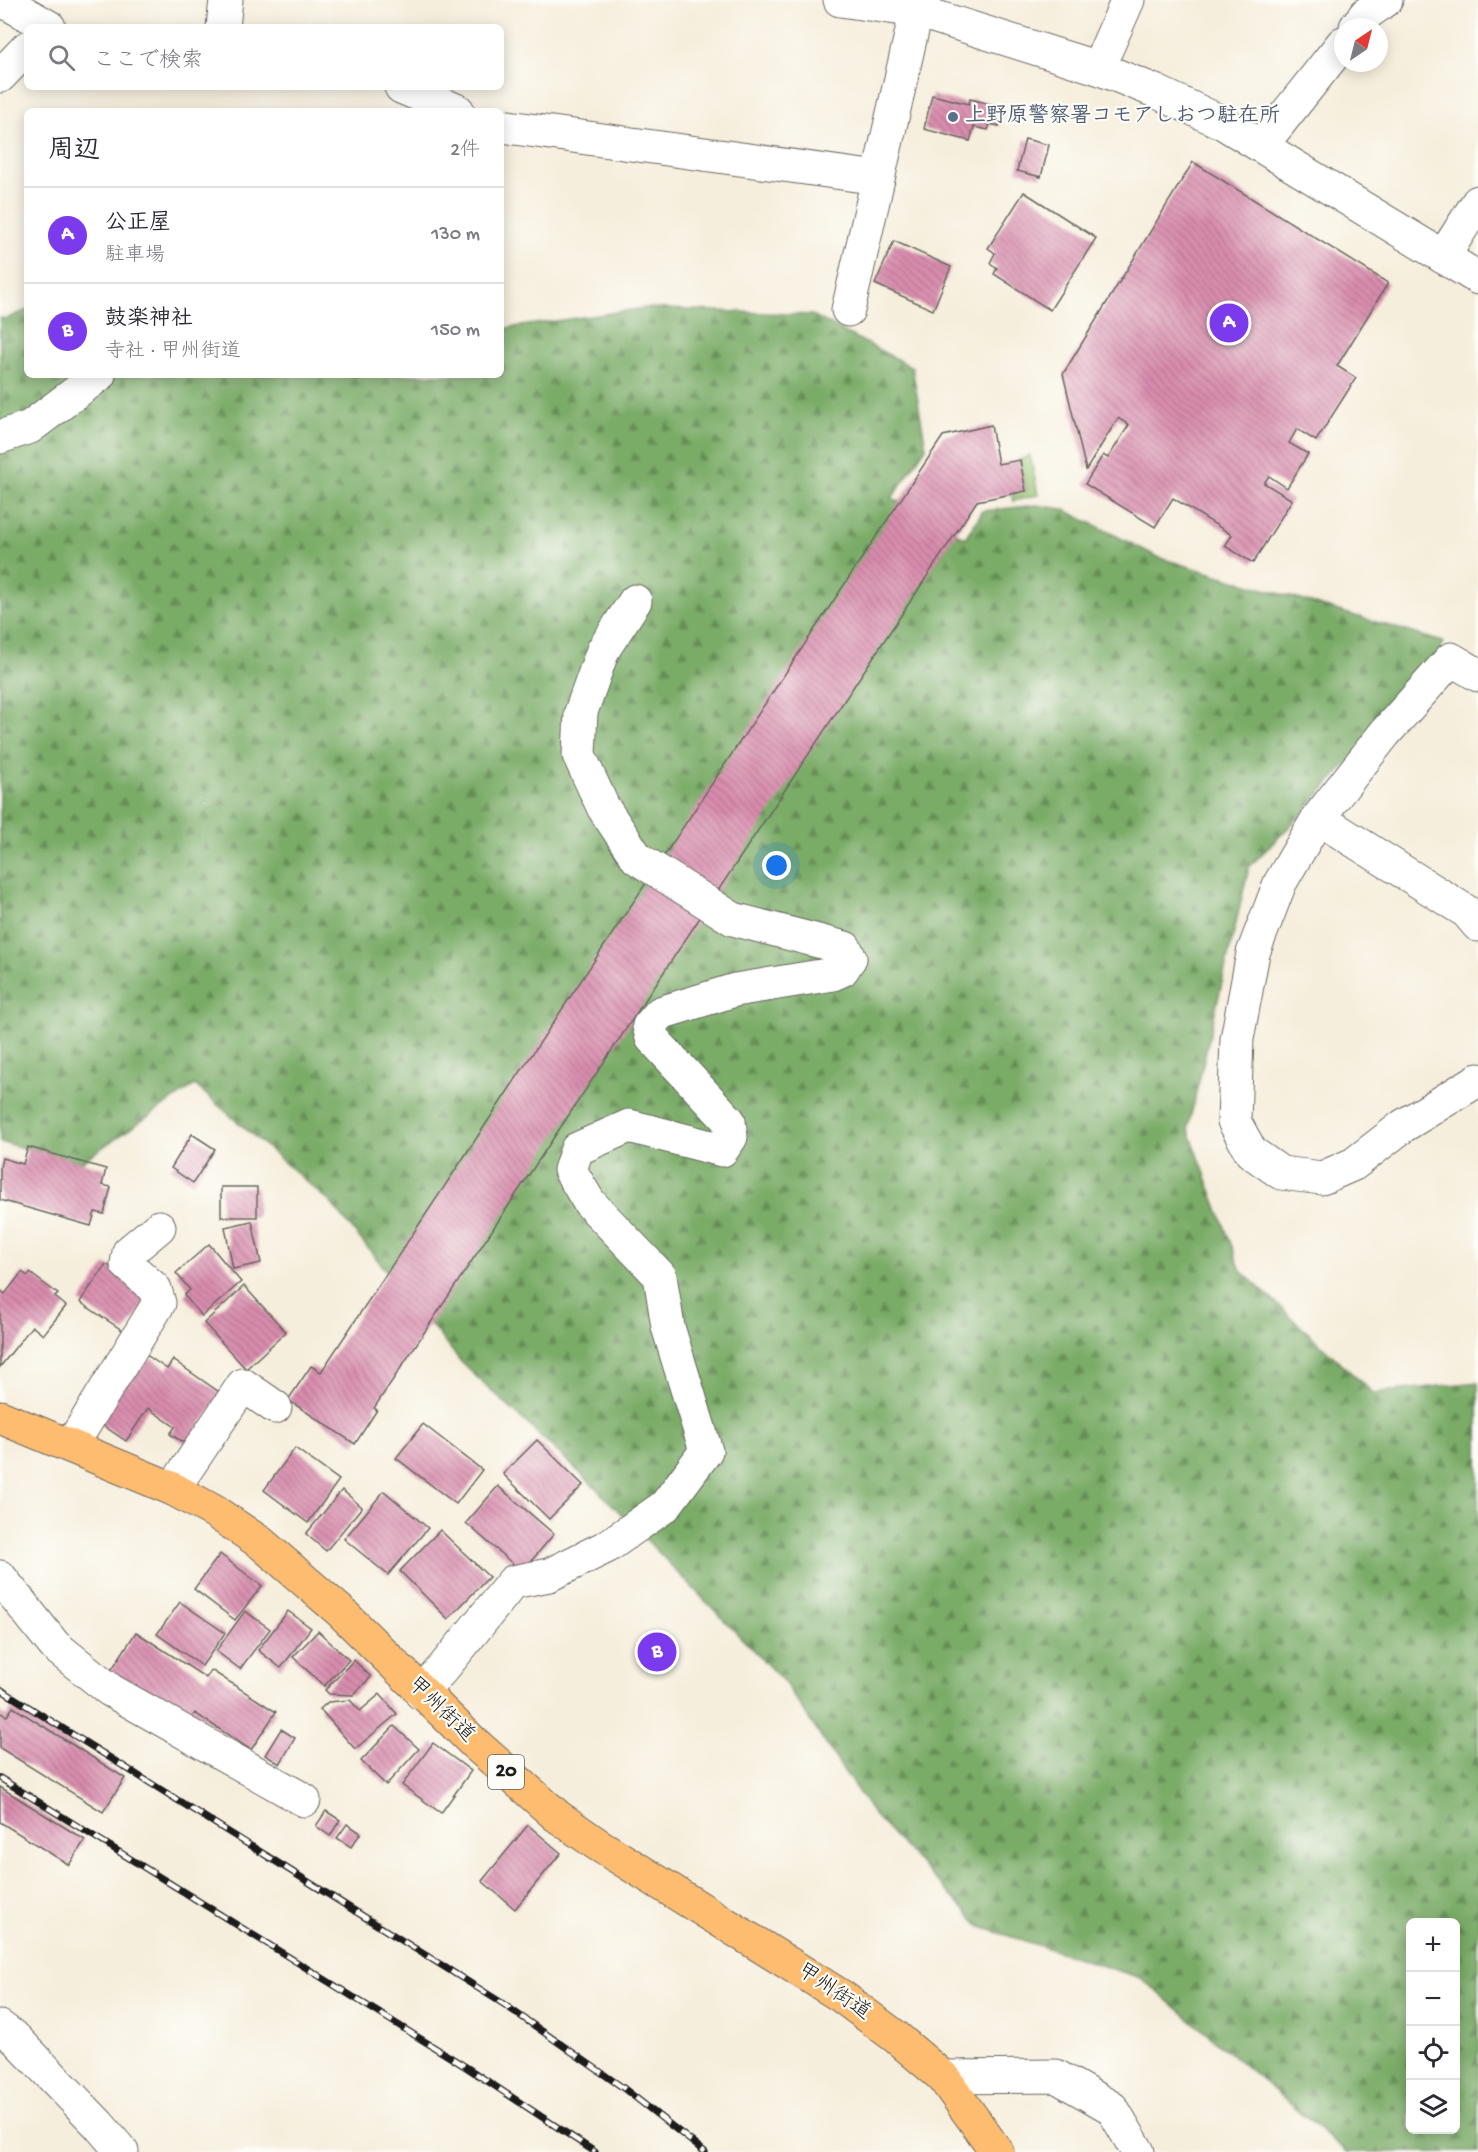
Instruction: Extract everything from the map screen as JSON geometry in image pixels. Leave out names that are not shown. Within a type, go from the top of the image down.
[{"type":"highway","name":"甲州街道","points":[[0,1417],[173,1489],[215,1512],[261,1542],[341,1612],[421,1693],[557,1816],[597,1844],[841,1996],[896,2037],[943,2077],[997,2152]]},
{"type":"street","points":[[2,0],[43,24]]},
{"type":"street","points":[[223,24],[226,0]]},
{"type":"street","points":[[840,0],[918,5],[1098,68],[1165,95],[1223,123],[1478,278]]},
{"type":"street","points":[[1098,68],[1128,0]]},
{"type":"street","points":[[848,310],[918,5]]},
{"type":"street","points":[[0,76],[24,51]]},
{"type":"street","points":[[1261,146],[1334,54]]},
{"type":"street","points":[[410,97],[448,108]]},
{"type":"street","points":[[504,126],[878,177]]},
{"type":"street","points":[[1443,257],[1478,202]]},
{"type":"street","points":[[0,437],[30,427],[95,378]]},
{"type":"street","points":[[421,1693],[513,1581],[549,1575],[608,1546],[664,1506],[706,1451],[668,1327],[660,1276],[589,1202],[570,1170],[577,1149],[629,1126],[722,1150],[731,1137],[729,1121],[652,1038],[649,1026],[660,1014],[735,990],[833,974],[842,970],[850,958],[845,948],[733,919],[637,858],[603,807],[579,755],[581,712],[603,650],[635,601]]},
{"type":"street","points":[[1478,675],[1451,659],[1385,733],[1318,818],[1280,884],[1253,953],[1236,1039],[1234,1121],[1251,1152],[1281,1173],[1322,1178],[1354,1164],[1403,1126],[1478,1080]]},
{"type":"street","points":[[1318,818],[1467,912],[1478,925]]},
{"type":"street","points":[[72,1446],[159,1303],[155,1289],[127,1264],[129,1252],[159,1227]]},
{"type":"street","points":[[173,1489],[243,1385],[275,1407]]},
{"type":"street","points":[[0,1577],[55,1646],[110,1690],[304,1800]]},
{"type":"street","points":[[0,2027],[23,2046],[122,2152]]},
{"type":"street","points":[[943,2077],[1056,2076],[1112,2108],[1138,2152]]},
{"type":"green space","points":[[645,308],[812,315],[912,367],[926,447],[892,498],[965,538],[983,511],[1037,505],[1063,509],[1160,558],[1443,642],[1429,672],[1299,817],[1249,867],[1188,1128],[1241,1271],[1373,1393],[1478,1382],[1478,2152],[1347,2152],[1141,1978],[981,1927],[873,1814],[784,1682],[595,1487],[462,1363],[331,1203],[195,1085],[81,1162],[0,1142],[0,318],[6,319],[24,311],[24,378],[504,378],[504,329]]},
{"type":"green space","points":[[1030,455],[1038,495],[1013,501],[1012,494],[1026,491],[1020,460]]},
{"type":"building","points":[[932,95],[969,104],[970,99],[1003,107],[999,126],[990,124],[988,130],[974,127],[970,141],[924,129]]},
{"type":"building","points":[[1025,139],[1049,145],[1041,177],[1017,171]]},
{"type":"building","points":[[1193,162],[1388,283],[1337,366],[1356,378],[1316,441],[1297,429],[1289,443],[1308,454],[1287,488],[1269,476],[1264,483],[1292,500],[1253,563],[1225,546],[1232,535],[1173,498],[1155,527],[1085,484],[1103,455],[1108,458],[1129,425],[1118,418],[1086,470],[1063,374]]},
{"type":"building","points":[[1024,192],[1096,238],[1050,310],[994,274],[997,268],[990,263],[995,253],[988,248]]},
{"type":"building","points":[[894,241],[951,267],[933,310],[875,284]]},
{"type":"building","points":[[991,425],[998,464],[1020,460],[1026,491],[977,501],[374,1408],[377,1410],[355,1444],[288,1400],[311,1366],[321,1372],[943,436]]},
{"type":"building","points":[[192,1134],[215,1149],[193,1183],[171,1168]]},
{"type":"building","points":[[28,1147],[106,1169],[102,1185],[111,1187],[104,1214],[95,1212],[91,1226],[0,1200],[2,1158],[23,1164]]},
{"type":"building","points":[[221,1187],[257,1187],[257,1217],[221,1217]]},
{"type":"building","points":[[252,1221],[261,1263],[233,1269],[225,1227]]},
{"type":"building","points":[[209,1244],[241,1282],[202,1316],[184,1295],[190,1290],[176,1273]]},
{"type":"building","points":[[106,1264],[151,1295],[125,1332],[80,1302]]},
{"type":"building","points":[[22,1272],[28,1276],[30,1273],[58,1294],[55,1297],[66,1306],[43,1335],[32,1326],[0,1367],[0,1290],[5,1294]]},
{"type":"building","points":[[244,1286],[286,1332],[246,1369],[204,1323]]},
{"type":"building","points":[[145,1354],[167,1369],[173,1360],[222,1394],[187,1445],[170,1434],[175,1427],[148,1408],[126,1441],[98,1422]]},
{"type":"building","points":[[423,1424],[482,1470],[456,1504],[396,1458]]},
{"type":"building","points":[[537,1440],[583,1485],[549,1519],[503,1474]]},
{"type":"building","points":[[295,1448],[339,1480],[308,1523],[264,1490]]},
{"type":"building","points":[[498,1486],[554,1534],[522,1572],[466,1523]]},
{"type":"building","points":[[342,1490],[362,1507],[326,1551],[306,1534]]},
{"type":"building","points":[[384,1491],[428,1528],[388,1575],[344,1539]]},
{"type":"building","points":[[440,1530],[489,1577],[448,1619],[400,1571]]},
{"type":"building","points":[[220,1554],[262,1586],[235,1620],[194,1589]]},
{"type":"building","points":[[180,1602],[225,1633],[202,1666],[157,1634]]},
{"type":"building","points":[[245,1611],[270,1629],[240,1669],[216,1651]]},
{"type":"building","points":[[288,1611],[311,1628],[281,1668],[258,1650]]},
{"type":"building","points":[[318,1631],[349,1660],[324,1686],[293,1657]]},
{"type":"building","points":[[136,1632],[206,1678],[211,1670],[276,1712],[251,1750],[195,1713],[188,1723],[110,1672]]},
{"type":"building","points":[[354,1660],[371,1677],[353,1695],[329,1694],[325,1690]]},
{"type":"building","points":[[380,1694],[397,1714],[355,1749],[320,1709],[328,1702],[350,1700],[360,1711]]},
{"type":"building","points":[[13,1707],[125,1778],[103,1812],[0,1748],[0,1712],[7,1716]]},
{"type":"building","points":[[394,1726],[419,1749],[386,1785],[361,1761]]},
{"type":"building","points":[[281,1729],[295,1738],[280,1764],[265,1755]]},
{"type":"building","points":[[433,1743],[471,1771],[441,1813],[402,1785]]},
{"type":"building","points":[[0,1787],[85,1840],[69,1865],[0,1822]]},
{"type":"building","points":[[326,1811],[340,1820],[330,1836],[316,1826]]},
{"type":"building","points":[[347,1824],[361,1833],[351,1847],[337,1838]]},
{"type":"building","points":[[528,1825],[561,1853],[515,1909],[482,1881]]},
{"type":"railway","points":[[0,1689],[502,2003],[622,2087],[705,2152]]},
{"type":"railway","points":[[0,1778],[466,2067],[595,2152]]},
{"type":"place","name":"上野原警察署コモアしおつ駐在所","points":[[953,117]]},
{"type":"place","name":"公正屋","points":[[1229,323]]},
{"type":"place","name":"鼓楽神社","points":[[657,1652]]}]
